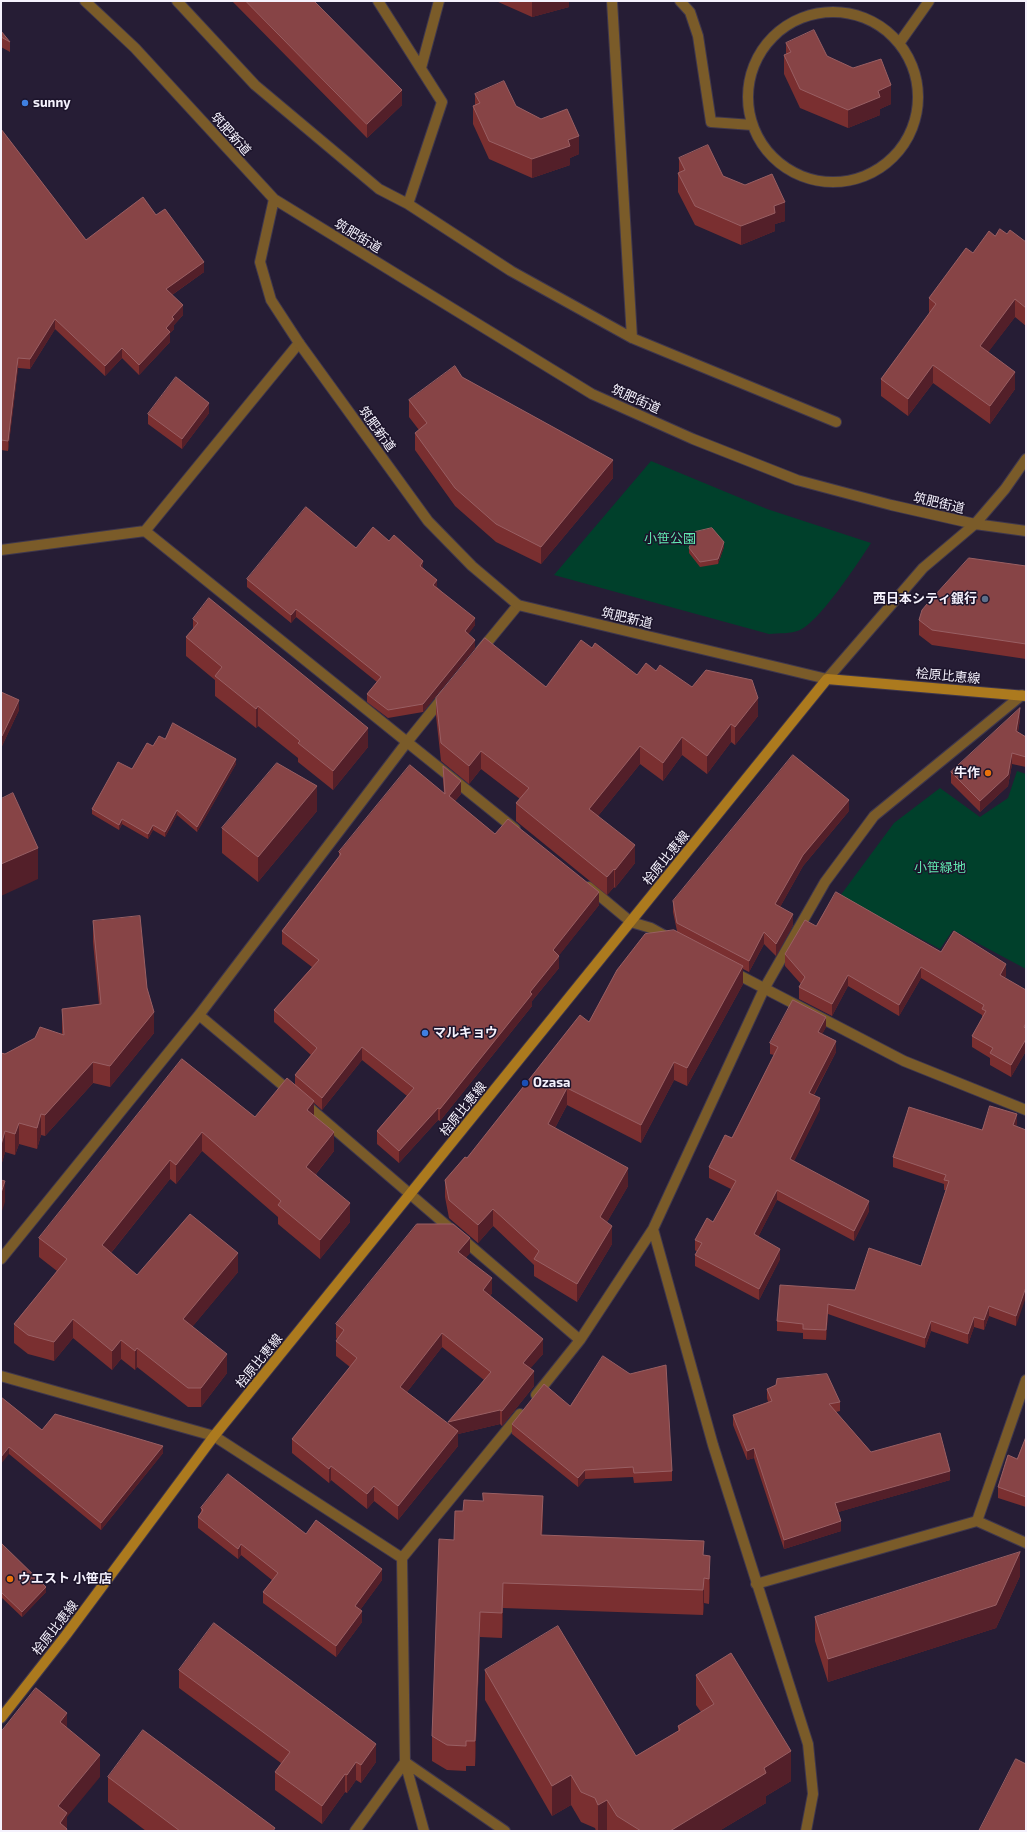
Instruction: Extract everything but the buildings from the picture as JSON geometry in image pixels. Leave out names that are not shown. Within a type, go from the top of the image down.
[{"type":"main road","name":"桧原比恵線","points":[[1,1718],[66,1635],[214,1436],[632,922],[827,679],[1024,695]]},
{"type":"street","name":"筑肥新道","points":[[85,1],[135,48],[274,199],[260,262],[272,300],[299,343],[428,521],[472,566],[518,605],[827,679]]},
{"type":"street","points":[[177,1],[254,85],[379,189],[408,204],[511,271],[632,338],[836,422]]},
{"type":"street","points":[[378,1],[442,102],[408,204]]},
{"type":"street","points":[[420,68],[438,1]]},
{"type":"street","points":[[612,1],[632,338]]},
{"type":"street","points":[[680,1],[690,12],[698,36],[711,122],[752,125]]},
{"type":"street","points":[[900,42],[929,1]]},
{"type":"street","points":[[839,11],[884,27],[900,42],[918,78],[920,106],[891,162],[876,173],[848,182],[817,182],[781,166],[752,125],[748,108],[750,76],[771,37],[792,21],[820,12],[839,11]]},
{"type":"street","name":"筑肥街道","points":[[274,199],[592,394],[693,439],[797,480],[891,505],[975,524],[1026,531]]},
{"type":"street","points":[[1,550],[145,531],[299,343]]},
{"type":"street","points":[[827,679],[923,568],[975,524],[1004,490],[1026,459]]},
{"type":"street","points":[[145,531],[525,836]]},
{"type":"street","points":[[476,657],[518,605]]},
{"type":"street","points":[[1,1259],[199,1015],[407,742],[451,687]]},
{"type":"street","points":[[424,1831],[405,1762],[402,1558],[580,1340],[653,1229],[764,989],[825,882],[874,816],[1024,695]]},
{"type":"street","points":[[581,881],[632,922],[651,928],[679,943]]},
{"type":"street","points":[[721,966],[904,1061],[1026,1110]]},
{"type":"street","points":[[199,1015],[411,1194],[580,1340]]},
{"type":"street","points":[[653,1229],[713,1445],[808,1744],[813,1794],[806,1831]]},
{"type":"street","points":[[1,1376],[214,1436],[402,1558]]},
{"type":"street","points":[[977,1521],[1026,1380]]},
{"type":"street","points":[[756,1584],[977,1521],[1026,1543]]},
{"type":"street","points":[[355,1831],[405,1762]]},
{"type":"street","points":[[405,1762],[505,1831]]},
{"type":"green space","name":"小笹公園","points":[[651,461],[767,509],[871,543],[838,591],[818,615],[800,630],[789,633],[769,634],[554,575]]},
{"type":"green space","name":"小笹緑地","points":[[1017,771],[1026,774],[1026,969],[953,930],[940,949],[840,896],[894,823],[940,788],[980,817],[1008,798]]},
{"type":"place","name":"sunny","points":[[25,103]]},
{"type":"place","name":"西日本シティ銀行","points":[[985,599]]},
{"type":"place","name":"牛作","points":[[988,773]]},
{"type":"place","name":"マルキョウ","points":[[425,1033]]},
{"type":"place","name":"Ozasa","points":[[525,1083]]},
{"type":"place","name":"ウエスト 小笹店","points":[[10,1579]]}]
